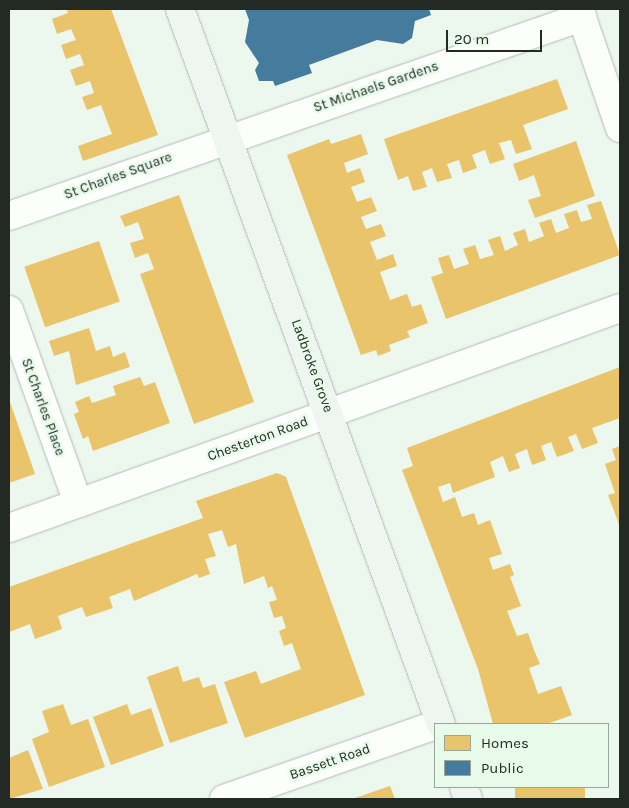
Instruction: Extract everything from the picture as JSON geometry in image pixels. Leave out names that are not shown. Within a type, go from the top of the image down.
[{"type":"main road","name":"Ladbroke Grove","points":[[180,9],[330,413],[438,723]]},
{"type":"street","name":"St Michaels Gardens","points":[[228,136],[580,13]]},
{"type":"street","points":[[580,13],[620,128]]},
{"type":"street","name":"St Charles Square","points":[[9,216],[228,136]]},
{"type":"street","name":"Chesterton Road","points":[[9,528],[620,308]]},
{"type":"street","name":"St Charles Place","points":[[9,310],[78,503]]},
{"type":"street","name":"Bassett Road","points":[[224,799],[434,725]]},
{"type":"building: Homes","points":[[67,9],[111,9],[158,135],[83,161],[78,146],[112,134],[101,105],[87,110],[82,97],[94,93],[90,81],[76,86],[70,70],[84,65],[80,54],[66,59],[61,45],[76,40],[71,29],[57,34],[52,19],[68,13]]},
{"type":"building: Homes","points":[[557,79],[568,109],[523,125],[532,149],[516,154],[511,140],[499,143],[505,159],[490,164],[485,150],[472,155],[477,168],[463,173],[459,160],[447,164],[452,178],[437,182],[432,168],[422,172],[427,187],[413,191],[408,176],[398,180],[384,139]]},
{"type":"building: Homes","points":[[361,134],[368,154],[344,163],[347,173],[360,168],[365,182],[351,187],[357,202],[371,197],[377,211],[361,217],[366,229],[381,224],[386,236],[370,242],[377,260],[393,254],[397,266],[380,272],[390,300],[407,294],[412,307],[421,304],[428,323],[407,331],[410,337],[389,345],[391,351],[378,356],[376,350],[361,355],[287,155],[329,139],[331,144]]},
{"type":"building: Homes","points":[[576,141],[595,196],[535,218],[528,200],[541,196],[534,175],[519,181],[513,164]]},
{"type":"building: Homes","points":[[179,195],[254,402],[194,424],[140,274],[154,269],[148,253],[135,258],[130,243],[144,239],[138,222],[125,227],[120,216]]},
{"type":"building: Homes","points":[[601,201],[620,255],[446,319],[431,277],[443,273],[438,258],[449,255],[454,269],[469,264],[463,249],[475,245],[480,259],[494,255],[488,240],[500,236],[505,251],[518,245],[513,233],[525,229],[529,242],[544,236],[539,223],[551,219],[556,233],[569,228],[564,214],[577,210],[581,222],[592,219],[587,205]]},
{"type":"building: Homes","points":[[99,241],[120,302],[45,327],[24,267]]},
{"type":"building: Homes","points":[[89,328],[96,351],[110,346],[113,357],[125,352],[130,367],[76,385],[69,351],[54,356],[49,341]]},
{"type":"building: Homes","points":[[620,367],[620,418],[592,428],[598,443],[582,449],[576,434],[568,437],[574,451],[557,457],[551,442],[541,446],[546,460],[532,465],[527,449],[515,454],[520,468],[509,472],[503,456],[490,462],[495,477],[453,493],[450,483],[438,487],[443,502],[455,497],[462,517],[474,513],[478,525],[490,520],[502,554],[489,558],[493,570],[510,564],[514,575],[510,577],[521,606],[507,611],[517,636],[528,633],[540,664],[529,668],[538,694],[561,686],[572,715],[550,723],[493,723],[478,669],[402,470],[413,466],[407,448]]},
{"type":"building: Homes","points":[[140,377],[144,386],[155,382],[170,423],[93,451],[88,436],[83,439],[74,414],[79,412],[75,402],[89,396],[92,403],[116,395],[113,386]]},
{"type":"building: Homes","points":[[9,399],[35,474],[9,483]]},
{"type":"building: Homes","points":[[620,446],[620,527],[608,495],[615,493],[605,464],[616,460],[612,449]]},
{"type":"building: Homes","points":[[277,473],[286,477],[365,695],[245,738],[224,682],[256,671],[261,684],[301,669],[292,643],[284,646],[279,631],[286,628],[282,616],[274,618],[269,602],[277,600],[272,586],[268,588],[264,576],[244,584],[236,544],[228,547],[222,530],[208,534],[216,556],[205,559],[210,574],[199,578],[197,574],[134,601],[130,589],[109,597],[113,608],[86,617],[82,607],[58,616],[62,629],[35,639],[30,624],[9,632],[9,587],[203,518],[196,501]]},
{"type":"building: Homes","points":[[178,666],[183,682],[199,677],[203,688],[215,684],[228,723],[170,743],[147,677]]},
{"type":"building: Homes","points":[[63,704],[71,725],[88,719],[105,767],[49,787],[32,739],[49,732],[42,711]]},
{"type":"building: Homes","points":[[127,704],[131,715],[151,708],[164,746],[111,765],[93,717]]},
{"type":"building: Homes","points":[[28,750],[43,789],[9,799],[9,758]]},
{"type":"building: Homes","points":[[390,786],[395,799],[352,799]]},
{"type":"building: Homes","points":[[515,788],[585,788],[585,799],[515,799]]},
{"type":"building: Public","points":[[245,9],[429,9],[431,15],[415,21],[412,38],[403,44],[377,40],[309,65],[312,73],[275,86],[273,81],[259,81],[255,70],[259,63],[245,42],[249,20]]}]
